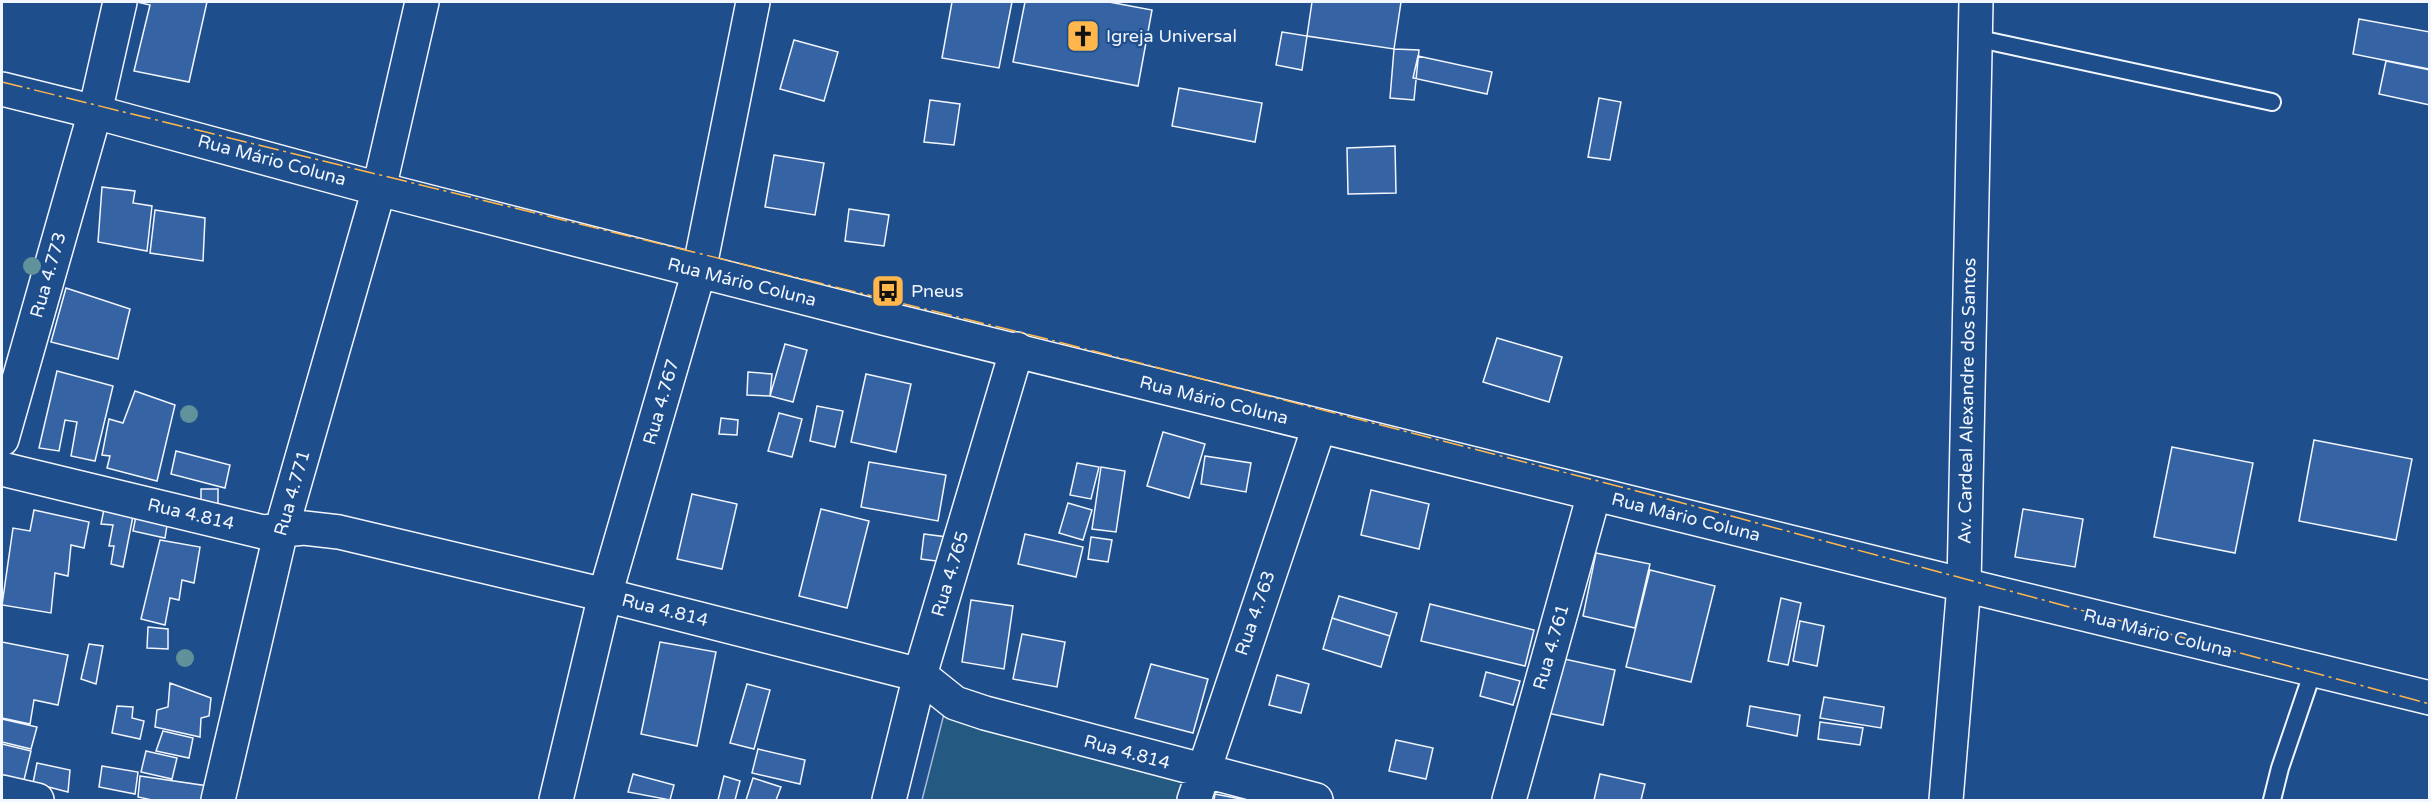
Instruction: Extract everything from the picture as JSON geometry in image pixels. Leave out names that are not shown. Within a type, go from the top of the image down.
[{"type":"street","name":"Rua 4.773","points":[[2,439],[95,112],[120,2]]},
{"type":"street","name":"Rua 4.771","points":[[218,801],[281,531],[379,189],[422,2]]},
{"type":"street","name":"Rua 4.767","points":[[556,801],[604,595],[699,271],[753,2]]},
{"type":"street","name":"Av. Cardeal Alexandre dos Santos","points":[[1946,801],[1964,585],[1976,2]]},
{"type":"street","name":"Rua Mário Coluna","points":[[2,89],[379,189],[883,318],[1017,349],[1319,427],[2430,698]]},
{"type":"street","name":"Rua 4.765","points":[[889,801],[920,675],[1017,349]]},
{"type":"street","name":"Rua 4.763","points":[[1197,786],[1319,427]]},
{"type":"street","name":"Rua 4.814","points":[[2,469],[263,532],[304,528],[339,532],[604,595],[920,675],[955,703],[1197,786],[1316,801]]},
{"type":"street","name":"Rua 4.761","points":[[1509,801],[1594,494]]},
{"type":"street","points":[[2,792],[37,801]]},
{"type":"lane","points":[[1975,38],[2272,102]]},
{"type":"lane","points":[[2272,801],[2280,768],[2313,671]]},
{"type":"shaded area","points":[[945,710],[1186,772],[1179,800],[922,800]]},
{"type":"building","points":[[137,2],[207,2],[189,82],[134,71],[150,5]]},
{"type":"building","points":[[952,2],[1012,2],[999,68],[942,58]]},
{"type":"building","name":"Igreja Universal","points":[[1025,2],[1109,2],[1152,10],[1138,86],[1013,62]]},
{"type":"building","points":[[1312,2],[1401,2],[1394,49],[1307,36]]},
{"type":"building","points":[[2359,19],[2430,32],[2429,69],[2353,54]]},
{"type":"building","points":[[1282,32],[1307,36],[1302,70],[1276,65]]},
{"type":"building","points":[[794,40],[838,52],[824,101],[780,89]]},
{"type":"building","points":[[1394,49],[1419,50],[1414,100],[1390,98]]},
{"type":"building","points":[[1418,56],[1492,72],[1487,94],[1413,78]]},
{"type":"building","points":[[2386,61],[2430,70],[2430,105],[2379,94]]},
{"type":"building","points":[[1179,88],[1262,103],[1255,142],[1172,126]]},
{"type":"building","points":[[1599,98],[1621,102],[1610,160],[1588,157]]},
{"type":"building","points":[[930,100],[960,104],[954,145],[924,142]]},
{"type":"building","points":[[1395,146],[1396,193],[1348,194],[1347,148]]},
{"type":"building","points":[[774,155],[824,163],[815,215],[765,207]]},
{"type":"building","points":[[102,187],[135,191],[133,203],[152,206],[147,251],[98,242]]},
{"type":"building","points":[[849,209],[889,215],[884,246],[845,241]]},
{"type":"building","points":[[155,210],[205,218],[203,261],[150,253]]},
{"type":"building","points":[[66,288],[130,309],[118,359],[51,342]]},
{"type":"building","points":[[1497,338],[1562,357],[1549,402],[1483,382]]},
{"type":"building","points":[[785,344],[807,350],[793,402],[770,396]]},
{"type":"building","points":[[57,371],[113,386],[95,461],[71,456],[77,422],[65,420],[59,451],[39,448]]},
{"type":"building","points":[[748,372],[772,374],[770,396],[747,395]]},
{"type":"building","points":[[866,374],[911,384],[896,452],[851,442]]},
{"type":"building","points":[[135,391],[175,405],[157,481],[107,468],[110,456],[102,455],[109,419],[123,423]]},
{"type":"building","points":[[817,406],[843,411],[835,447],[810,441]]},
{"type":"building","points":[[779,413],[802,419],[792,457],[768,451]]},
{"type":"building","points":[[721,418],[738,420],[737,435],[719,434]]},
{"type":"building","points":[[1163,432],[1205,444],[1189,498],[1147,486]]},
{"type":"building","points":[[2314,440],[2412,459],[2396,540],[2299,521]]},
{"type":"building","points":[[2172,447],[2253,463],[2235,553],[2154,537]]},
{"type":"building","points":[[176,451],[230,465],[225,488],[171,474]]},
{"type":"building","points":[[1205,456],[1251,463],[1246,492],[1201,484]]},
{"type":"building","points":[[869,462],[946,475],[938,521],[861,507]]},
{"type":"building","points":[[1077,463],[1099,467],[1091,499],[1070,495]]},
{"type":"building","points":[[1101,467],[1125,471],[1116,532],[1092,529]]},
{"type":"building","points":[[201,489],[218,489],[218,507],[201,507]]},
{"type":"building","points":[[1371,490],[1429,504],[1419,549],[1361,535]]},
{"type":"building","points":[[692,494],[737,504],[722,569],[677,559]]},
{"type":"building","points":[[1068,503],[1092,510],[1083,540],[1059,533]]},
{"type":"building","points":[[105,504],[134,511],[123,567],[111,564],[114,546],[109,546],[113,525],[101,524]]},
{"type":"building","points":[[821,509],[869,521],[847,608],[799,596]]},
{"type":"building","points":[[2023,509],[2083,519],[2075,567],[2015,557]]},
{"type":"building","points":[[34,510],[89,522],[84,548],[71,545],[68,576],[55,573],[51,613],[2,605],[13,528],[30,531]]},
{"type":"building","points":[[137,511],[168,519],[165,538],[133,531]]},
{"type":"building","points":[[924,534],[947,537],[944,562],[921,559]]},
{"type":"building","points":[[1025,534],[1083,547],[1076,577],[1018,564]]},
{"type":"building","points":[[1091,537],[1112,540],[1108,562],[1088,559]]},
{"type":"building","points":[[160,540],[200,547],[194,583],[182,580],[179,600],[170,598],[165,625],[141,619]]},
{"type":"building","points":[[1596,553],[1650,564],[1635,628],[1583,616]]},
{"type":"building","points":[[1650,570],[1715,586],[1691,682],[1626,667]]},
{"type":"building","points":[[1339,596],[1397,613],[1390,636],[1332,618]]},
{"type":"building","points":[[1781,598],[1801,603],[1788,665],[1768,661]]},
{"type":"building","points":[[971,600],[1013,606],[1004,669],[962,662]]},
{"type":"building","points":[[1430,604],[1534,630],[1525,666],[1421,641]]},
{"type":"building","points":[[1332,618],[1390,636],[1381,667],[1323,649]]},
{"type":"building","points":[[1800,621],[1824,626],[1817,666],[1793,661]]},
{"type":"building","points":[[148,627],[168,629],[168,649],[147,648]]},
{"type":"building","points":[[1022,634],[1065,642],[1057,687],[1013,679]]},
{"type":"building","points":[[2,642],[68,655],[58,705],[34,700],[30,724],[2,718]]},
{"type":"building","points":[[660,642],[716,652],[697,746],[641,734]]},
{"type":"building","points":[[89,644],[103,646],[96,684],[81,679]]},
{"type":"building","points":[[1555,657],[1615,670],[1603,725],[1543,712]]},
{"type":"building","points":[[1151,664],[1208,679],[1193,733],[1135,718]]},
{"type":"building","points":[[1486,672],[1520,681],[1513,705],[1480,696]]},
{"type":"building","points":[[1277,675],[1309,684],[1301,713],[1269,705]]},
{"type":"building","points":[[170,683],[211,698],[209,716],[201,718],[200,737],[155,727],[157,710],[168,707]]},
{"type":"building","points":[[747,684],[770,690],[754,749],[730,743]]},
{"type":"building","points":[[1824,697],[1884,707],[1881,728],[1820,718]]},
{"type":"building","points":[[117,706],[133,707],[132,718],[144,721],[140,739],[112,733]]},
{"type":"building","points":[[1750,706],[1800,715],[1797,736],[1747,726]]},
{"type":"building","points":[[2,719],[37,727],[31,749],[2,742]]},
{"type":"building","points":[[1820,722],[1863,728],[1860,745],[1818,739]]},
{"type":"building","points":[[163,731],[193,738],[189,758],[156,751]]},
{"type":"building","points":[[1396,740],[1433,748],[1426,779],[1389,771]]},
{"type":"building","points":[[2,744],[31,751],[24,780],[2,775]]},
{"type":"building","points":[[758,749],[805,760],[800,784],[752,773]]},
{"type":"building","points":[[146,751],[177,758],[172,779],[141,772]]},
{"type":"building","points":[[37,763],[70,770],[68,792],[33,783]]},
{"type":"building","points":[[102,766],[138,772],[135,794],[99,787]]},
{"type":"building","points":[[633,774],[674,785],[670,800],[628,792]]},
{"type":"building","points":[[1600,774],[1645,784],[1641,800],[1594,800]]},
{"type":"building","points":[[140,776],[208,786],[206,800],[152,800],[138,797]]},
{"type":"building","points":[[724,776],[740,781],[735,800],[718,800]]},
{"type":"building","points":[[753,778],[781,787],[776,800],[746,800]]},
{"type":"building","points":[[1215,794],[1246,800],[1214,800]]},
{"type":"power","points":[[2,82],[1039,337],[1664,498],[2430,704]]},
{"type":"place","name":"Igreja Universal","points":[[1083,36]]},
{"type":"place","name":"Pneus","points":[[888,291]]}]
